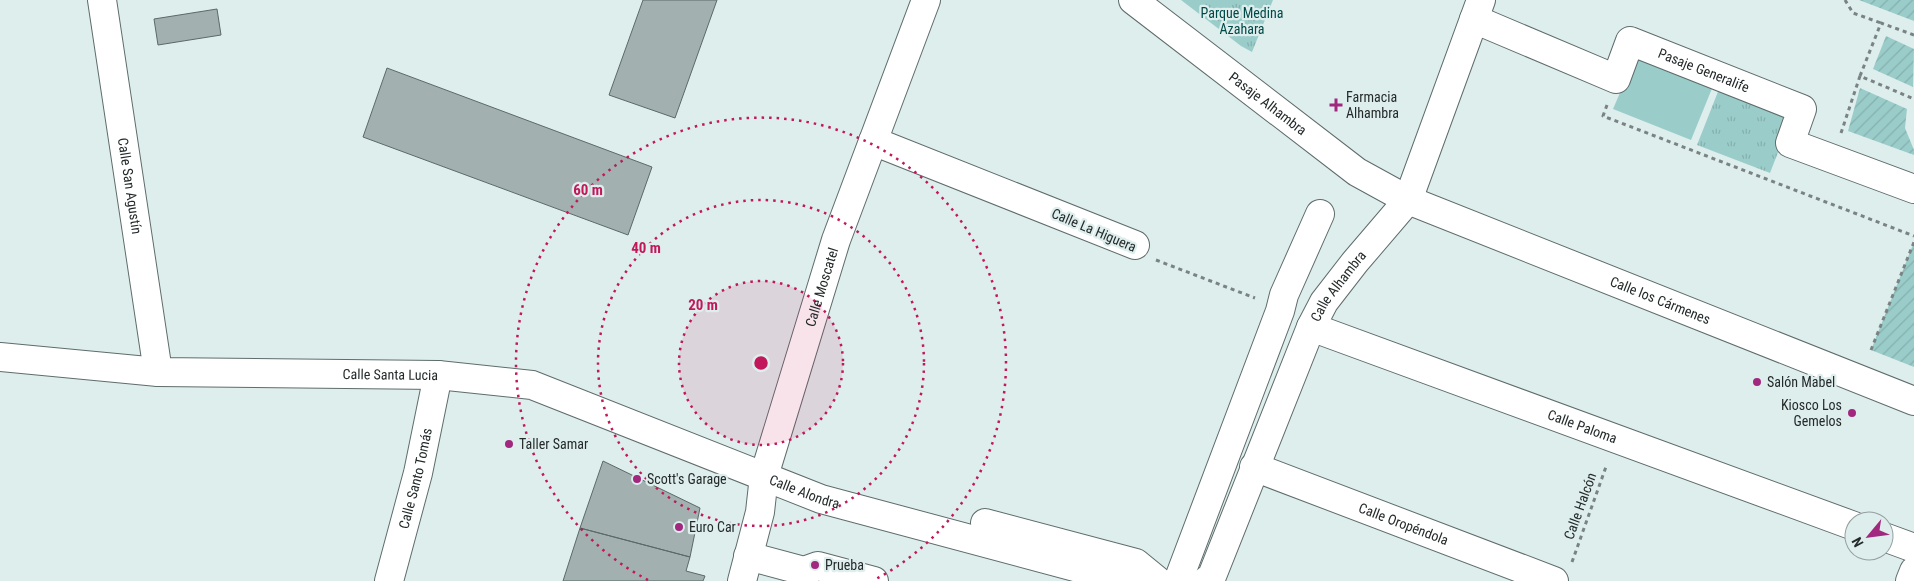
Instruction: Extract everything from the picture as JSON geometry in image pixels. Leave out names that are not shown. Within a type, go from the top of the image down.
[{"type":"street","name":"Calle San Agustín","points":[[102,0],[158,372]]},
{"type":"street","name":"Calle Moscatel","points":[[745,568],[760,512],[764,476],[836,240],[926,0]]},
{"type":"street","name":"Pasaje Alhambra","points":[[1133,0],[1356,172],[1408,200]]},
{"type":"street","name":"Calle Alhambra","points":[[1206,581],[1212,576],[1311,327],[1324,302],[1408,200],[1477,10]]},
{"type":"street","points":[[1477,10],[1616,78]]},
{"type":"street","name":"Pasaje Generalife","points":[[1616,78],[1630,41],[1802,109],[1790,143],[1914,189]]},
{"type":"street","name":"Calle La Higuera","points":[[873,141],[1135,245]]},
{"type":"street","name":"Calle los Cármenes","points":[[1408,200],[1914,401]]},
{"type":"street","points":[[1178,581],[1280,311],[1284,295],[1320,214]]},
{"type":"street","name":"Calle Paloma","points":[[1311,327],[1844,522]]},
{"type":"street","name":"Calle Santa Lucia","points":[[0,357],[158,372],[438,375],[532,385],[764,476]]},
{"type":"street","name":"Calle Santo Tomás","points":[[389,581],[418,473],[438,375]]},
{"type":"street","name":"Calle Oropéndola","points":[[1254,467],[1563,572]]},
{"type":"street","name":"Calle Alondra","points":[[764,476],[821,499],[1127,581]]},
{"type":"street","name":"Calle Alondra","points":[[764,476],[825,482],[1136,563],[1158,581]]},
{"type":"street","points":[[1894,541],[1914,548]]},
{"type":"street","points":[[745,568],[803,576],[818,566],[868,580]]},
{"type":"street","points":[[1910,581],[1914,571]]},
{"type":"path","points":[[1845,0],[1853,13],[1914,35]]},
{"type":"path","points":[[1833,158],[1860,76],[1881,23]]},
{"type":"path","points":[[1860,76],[1914,99]]},
{"type":"path","points":[[1616,78],[1603,116],[1914,236]]},
{"type":"path","points":[[1871,350],[1914,242]]},
{"type":"path","name":"Calle La Higuera","points":[[1135,245],[1150,257],[1256,299],[1280,311]]},
{"type":"path","name":"Calle Halcón","points":[[1563,572],[1616,439]]},
{"type":"green space","name":"Parque Medina Azahara","points":[[1181,0],[1273,0],[1252,52],[1241,46]]},
{"type":"green space","points":[[1859,0],[1914,0],[1914,21]]},
{"type":"green space","points":[[1886,36],[1914,49],[1913,87],[1873,69]]},
{"type":"green space","points":[[1635,58],[1713,86],[1691,140],[1613,109]]},
{"type":"green space","points":[[1721,84],[1793,114],[1770,173],[1697,145]]},
{"type":"green space","points":[[1860,88],[1907,109],[1905,128],[1914,150],[1914,155],[1848,131]]},
{"type":"green space","points":[[1914,242],[1914,367],[1871,350]]},
{"type":"building","points":[[643,0],[717,0],[675,118],[609,95]]},
{"type":"building","points":[[217,9],[221,35],[158,45],[154,19]]},
{"type":"building","points":[[387,68],[652,167],[628,235],[363,137]]},
{"type":"building","points":[[603,461],[700,508],[690,557],[580,528]]},
{"type":"building","points":[[580,528],[690,557],[686,571],[705,576],[703,581],[563,581]]},
{"type":"place","name":"Farmacia Alhambra","points":[[1336,105]]},
{"type":"place","name":"Salón Mabel","points":[[1757,382]]},
{"type":"place","name":"Kiosco Los Gemelos","points":[[1852,413]]},
{"type":"place","name":"Taller Samar","points":[[509,444]]},
{"type":"place","name":"Scott's Garage","points":[[637,479]]},
{"type":"place","name":"Euro Car","points":[[679,527]]},
{"type":"place","name":"Prueba","points":[[815,565]]}]
